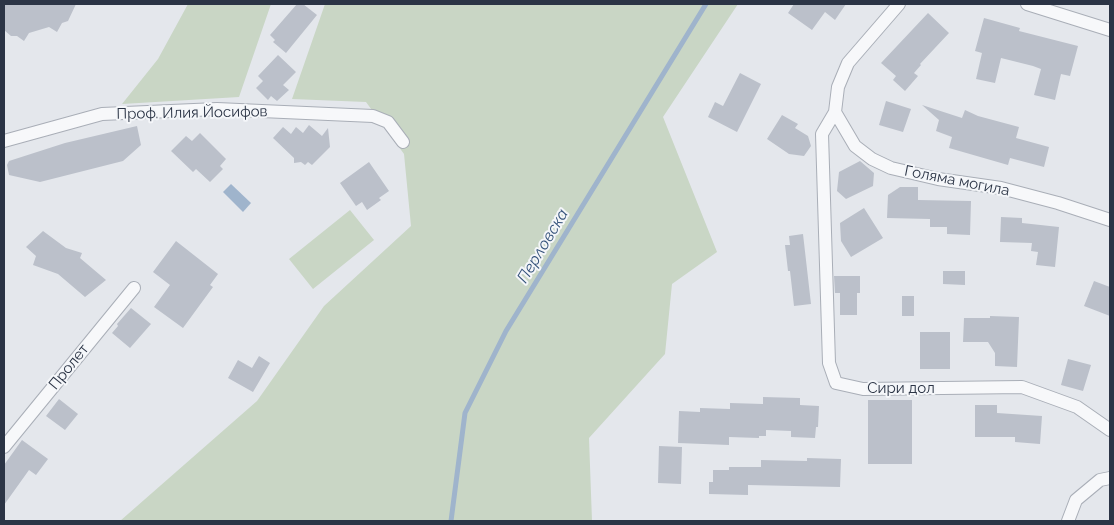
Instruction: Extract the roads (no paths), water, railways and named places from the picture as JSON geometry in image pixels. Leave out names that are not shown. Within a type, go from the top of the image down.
[{"type":"street","points":[[835,112],[838,86],[848,63],[899,4]]},
{"type":"street","points":[[1027,4],[1110,30]]},
{"type":"street","points":[[1090,24],[1110,20]]},
{"type":"street","name":"Проф. Илия Йосифов","points":[[4,141],[102,114],[217,109],[373,116],[388,122],[403,142]]},
{"type":"street","name":"Голяма могила","points":[[835,112],[855,146],[872,159],[891,168],[938,179],[1001,188],[1058,203],[1110,220]]},
{"type":"street","name":"Сири дол","points":[[835,112],[822,134],[829,363],[836,383],[863,389],[1022,388],[1078,407],[1110,430]]},
{"type":"street","name":"Пролет","points":[[4,447],[134,288]]},
{"type":"street","points":[[1068,521],[1076,500],[1100,480],[1110,478]]},
{"type":"water","points":[[231,184],[251,203],[243,212],[223,192]]},
{"type":"waterway","name":"Перловска","points":[[451,521],[465,413],[506,331],[706,4]]}]
